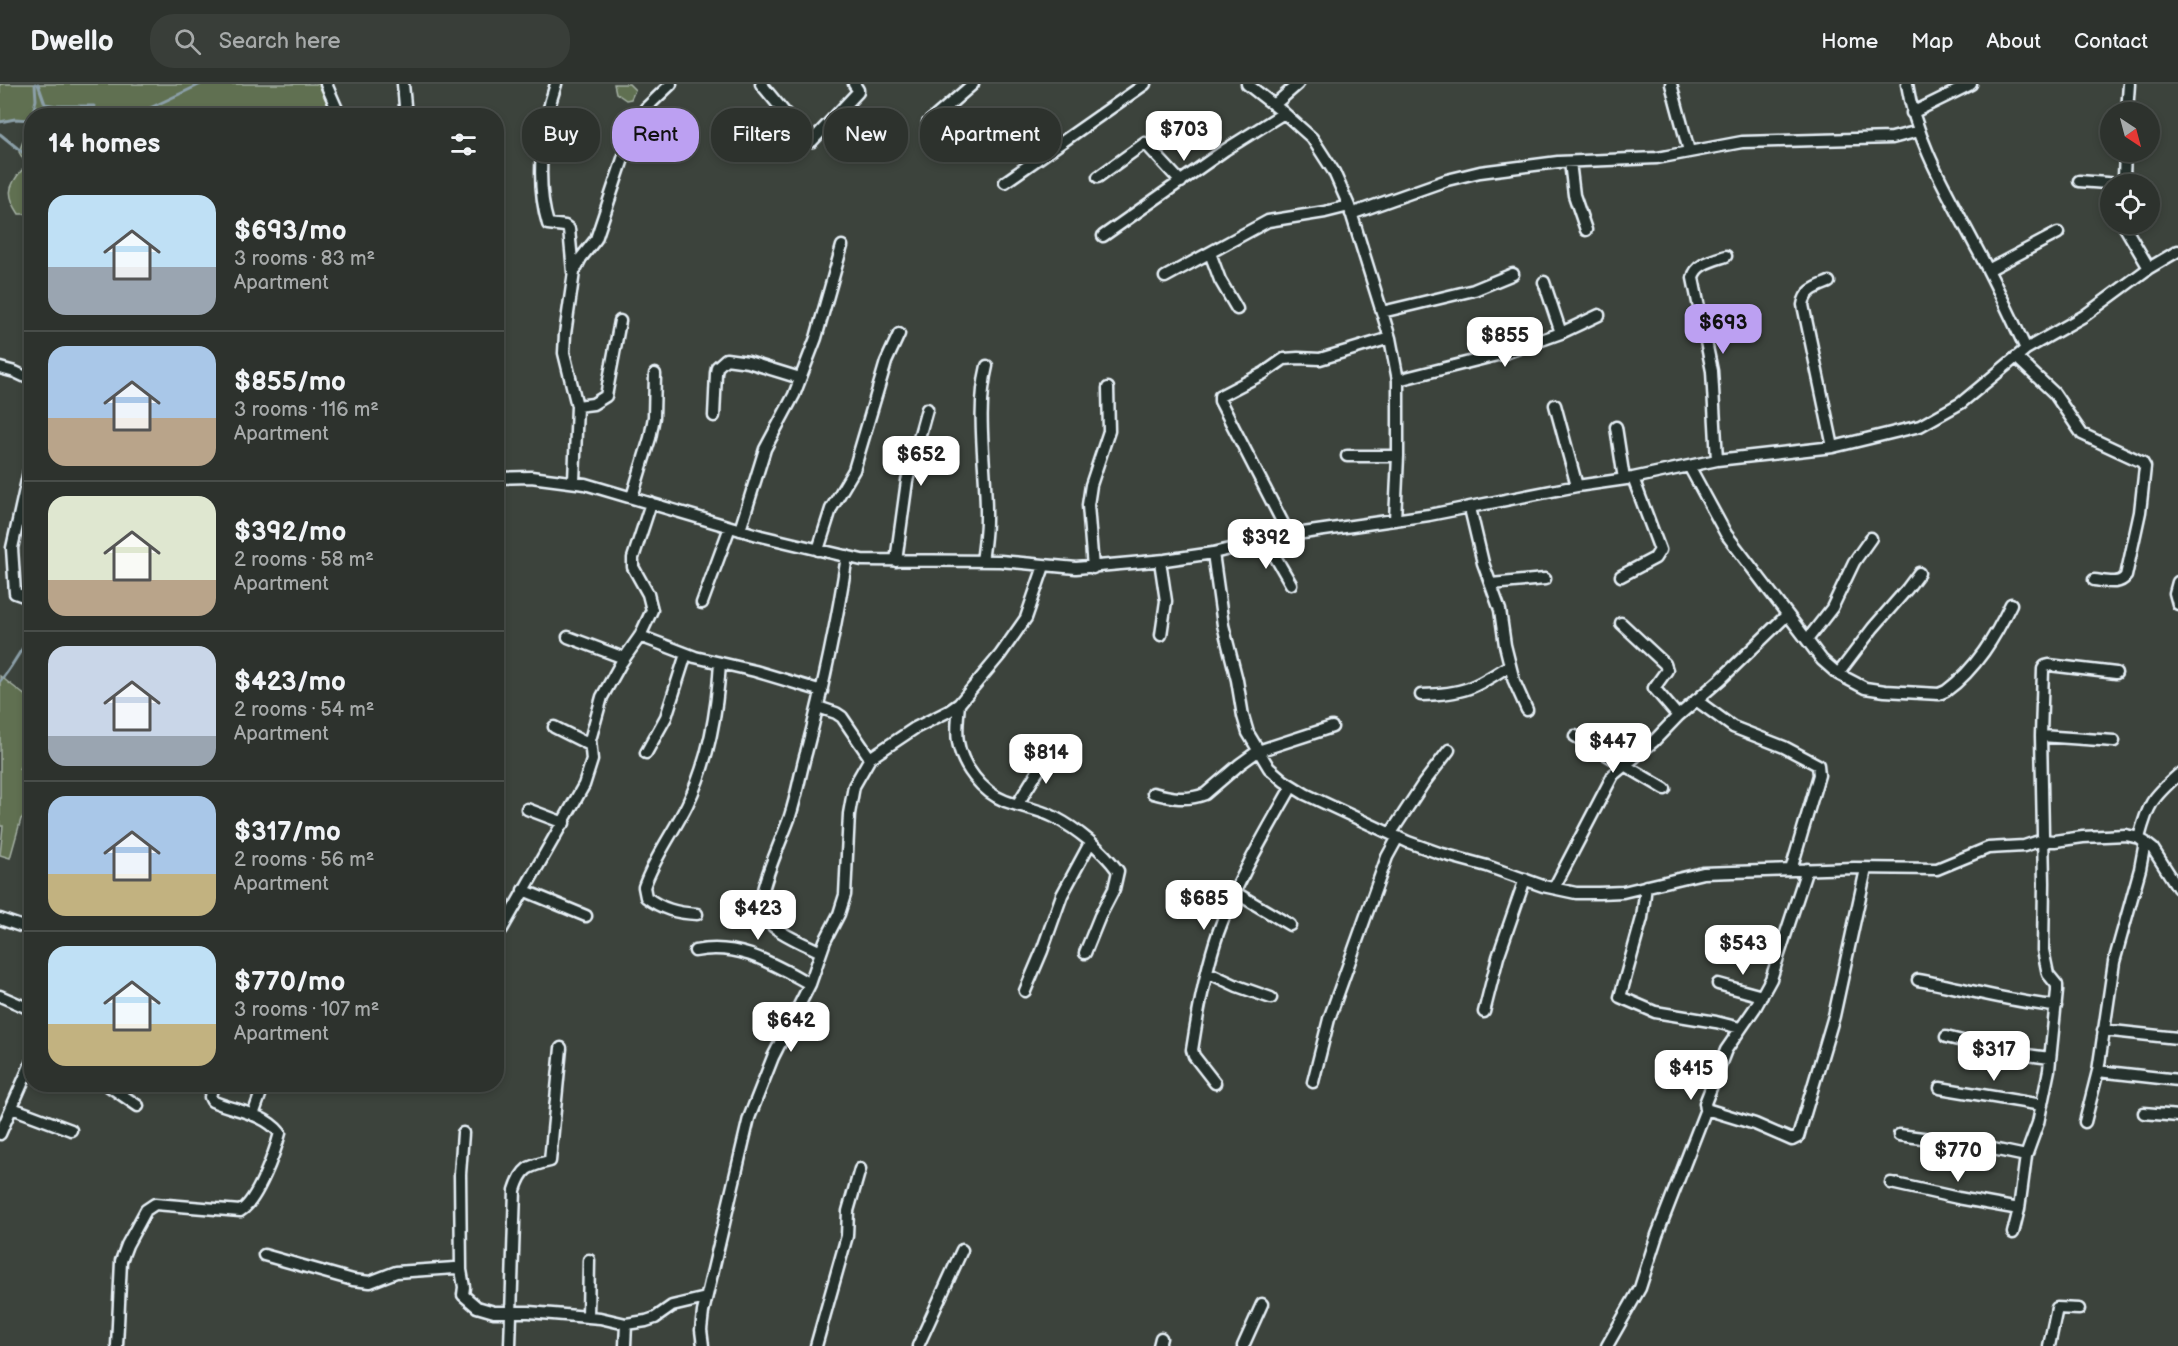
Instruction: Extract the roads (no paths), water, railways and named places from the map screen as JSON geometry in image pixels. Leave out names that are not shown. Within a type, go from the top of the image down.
[{"type":"street","points":[[326,84],[336,108]]},
{"type":"street","points":[[403,84],[405,108]]},
{"type":"street","points":[[556,84],[543,133],[544,207],[548,224],[565,226],[569,229],[573,272],[564,352],[577,406],[574,481]]},
{"type":"street","points":[[573,272],[596,239],[634,126],[646,108],[671,84]]},
{"type":"street","points":[[763,84],[806,138],[812,141],[858,92],[854,84]]},
{"type":"street","points":[[945,108],[973,84]]},
{"type":"street","points":[[1005,182],[1145,84]]},
{"type":"street","points":[[1246,84],[1312,138],[1334,172],[1350,210],[1390,338],[1398,380],[1395,520]]},
{"type":"street","points":[[1274,105],[1298,84]]},
{"type":"street","points":[[1671,84],[1689,151]]},
{"type":"street","points":[[1912,113],[1971,84]]},
{"type":"street","points":[[2128,102],[2129,84]]},
{"type":"street","points":[[1909,86],[1912,113],[1942,183],[2026,349]]},
{"type":"street","points":[[1103,236],[1226,150],[1284,113]]},
{"type":"street","points":[[1165,277],[1268,221],[1350,210],[1464,176],[1570,162],[1656,158],[1742,142],[1892,138],[1919,131]]},
{"type":"street","points":[[1098,177],[1145,143],[1181,182]]},
{"type":"street","points":[[1570,162],[1574,195],[1586,230]]},
{"type":"street","points":[[2079,181],[2120,184],[2124,177],[2125,162]]},
{"type":"street","points":[[1988,270],[2058,233]]},
{"type":"street","points":[[2129,234],[2150,268]]},
{"type":"street","points":[[702,603],[735,529],[765,449],[787,408],[816,338],[842,246]]},
{"type":"street","points":[[504,478],[531,477],[574,481],[735,529],[862,560],[982,561],[1093,568],[1160,561],[1213,553],[1289,535],[1470,508],[1718,460],[1833,447],[1920,426],[1961,403],[2026,349],[2084,316],[2150,268],[2178,251]]},
{"type":"street","points":[[1210,253],[1220,280],[1237,309]]},
{"type":"street","points":[[1718,460],[1712,371],[1693,278],[1698,267],[1726,256]]},
{"type":"street","points":[[1382,312],[1474,290],[1513,274]]},
{"type":"street","points":[[1544,282],[1561,333]]},
{"type":"street","points":[[1829,282],[1808,292],[1804,297],[1803,305],[1833,447]]},
{"type":"street","points":[[1398,380],[1505,353],[1561,333],[1599,315]]},
{"type":"street","points":[[577,406],[594,404],[606,396],[620,321]]},
{"type":"street","points":[[818,550],[831,509],[854,470],[886,362],[899,334]]},
{"type":"street","points":[[1289,535],[1220,401],[1220,396],[1284,360],[1320,358],[1390,338]]},
{"type":"street","points":[[2016,357],[2054,393],[2082,434],[2142,462],[2145,467],[2140,512],[2127,576],[2123,581],[2118,582],[2094,580]]},
{"type":"street","points":[[714,417],[714,380],[717,367],[726,360],[748,362],[800,378]]},
{"type":"street","points":[[982,561],[986,520],[983,384],[987,366]]},
{"type":"street","points":[[0,368],[24,376]]},
{"type":"street","points":[[632,497],[654,417],[655,374]]},
{"type":"street","points":[[1093,568],[1088,505],[1091,485],[1109,431],[1108,388]]},
{"type":"street","points":[[1556,405],[1577,486]]},
{"type":"street","points":[[896,561],[907,481],[927,409]]},
{"type":"street","points":[[1616,427],[1628,478],[1660,550],[1655,558],[1621,576]]},
{"type":"street","points":[[1347,456],[1398,456]]},
{"type":"street","points":[[1689,466],[1726,534],[1822,660],[1838,674],[1865,688],[1939,694],[1953,686],[1978,659],[2001,625],[2010,604]]},
{"type":"street","points":[[24,494],[12,548],[15,592],[24,596]]},
{"type":"street","points":[[504,925],[564,823],[589,771],[592,755],[590,745],[602,697],[624,658],[640,636],[652,610],[648,594],[635,574],[633,558],[651,503]]},
{"type":"street","points":[[1470,508],[1483,563],[1500,610],[1517,691],[1527,710]]},
{"type":"street","points":[[1807,640],[1832,608],[1854,562],[1871,538]]},
{"type":"street","points":[[1266,541],[1291,584]]},
{"type":"street","points":[[1213,553],[1221,614],[1243,716],[1258,752],[1269,768],[1305,794],[1439,853],[1554,888],[1576,893],[1599,894],[1623,892],[1692,874],[1806,869],[1937,869],[1988,848],[2024,846],[2042,840],[2126,835],[2142,840],[2153,849],[2178,888]]},
{"type":"street","points":[[820,952],[772,925],[764,917],[760,907],[769,872],[797,797],[826,675],[847,556]]},
{"type":"street","points":[[1160,561],[1166,601],[1161,635]]},
{"type":"street","points":[[704,1346],[701,1329],[706,1298],[749,1118],[773,1057],[810,984],[820,952],[839,914],[845,895],[849,814],[854,786],[870,758],[915,728],[959,704],[1000,655],[1026,618],[1044,566]]},
{"type":"street","points":[[1838,674],[1919,573]]},
{"type":"street","points":[[1491,584],[1545,579]]},
{"type":"street","points":[[2178,582],[2175,593],[2178,604]]},
{"type":"street","points":[[1554,888],[1613,775],[1627,765],[1721,679],[1787,615]]},
{"type":"street","points":[[1621,623],[1665,664],[1667,670],[1654,688],[1678,716]]},
{"type":"street","points":[[640,636],[686,654],[822,690]]},
{"type":"street","points":[[568,637],[624,658]]},
{"type":"street","points":[[646,753],[666,717],[686,654]]},
{"type":"street","points":[[697,914],[663,908],[646,897],[644,887],[703,769],[715,717],[720,663]]},
{"type":"street","points":[[1421,694],[1462,691],[1489,679],[1510,665]]},
{"type":"street","points":[[2013,1233],[2019,1209],[2026,1156],[2042,1105],[2056,1006],[2057,985],[2048,974],[2043,950],[2041,736],[2043,669],[2045,666],[2116,673]]},
{"type":"street","points":[[1696,700],[1733,727],[1784,747],[1818,765],[1819,775],[1791,870]]},
{"type":"street","points":[[959,704],[958,741],[964,760],[972,774],[989,793],[1017,805],[1053,816],[1090,843],[1114,866],[1118,876],[1114,889],[1085,953]]},
{"type":"street","points":[[818,707],[842,717],[870,758]]},
{"type":"street","points":[[554,727],[590,745]]},
{"type":"street","points":[[1153,793],[1185,799],[1205,794],[1258,752],[1332,727]]},
{"type":"street","points":[[1575,736],[1665,789]]},
{"type":"street","points":[[2041,736],[2114,741]]},
{"type":"street","points":[[1017,805],[1051,750]]},
{"type":"street","points":[[1313,1082],[1329,1019],[1394,835],[1423,784],[1449,750]]},
{"type":"street","points":[[2085,1122],[2098,1071],[2114,962],[2140,869],[2147,809],[2153,799],[2178,775]]},
{"type":"street","points":[[1215,1083],[1192,1050],[1207,972],[1218,932],[1253,856],[1292,786]]},
{"type":"street","points":[[527,809],[564,823]]},
{"type":"street","points":[[1025,991],[1062,895],[1090,843]]},
{"type":"street","points":[[1706,1108],[1755,1124],[1792,1140],[1798,1137],[1834,1016],[1866,868]]},
{"type":"street","points":[[1607,1346],[1640,1288],[1657,1235],[1723,1058],[1771,979],[1806,869]]},
{"type":"street","points":[[1484,1012],[1498,957],[1525,879]]},
{"type":"street","points":[[1646,886],[1642,918],[1620,997],[1655,1012],[1740,1028]]},
{"type":"street","points":[[523,890],[586,916]]},
{"type":"street","points":[[1236,893],[1290,925]]},
{"type":"street","points":[[0,919],[24,927]]},
{"type":"street","points":[[695,951],[705,949],[754,955],[810,984]]},
{"type":"street","points":[[1207,972],[1271,998]]},
{"type":"street","points":[[1918,980],[1967,988],[2026,1003],[2056,1006]]},
{"type":"street","points":[[1718,984],[1762,996]]},
{"type":"street","points":[[0,996],[24,1006]]},
{"type":"street","points":[[2103,1030],[2176,1038]]},
{"type":"street","points":[[1946,1037],[2011,1053],[2050,1059]]},
{"type":"street","points":[[510,1346],[515,1190],[519,1177],[529,1166],[550,1161],[561,1048]]},
{"type":"street","points":[[2098,1071],[2178,1080]]},
{"type":"street","points":[[0,1134],[24,1080]]},
{"type":"street","points":[[1940,1088],[2042,1105]]},
{"type":"street","points":[[118,1092],[138,1106]]},
{"type":"street","points":[[117,1346],[121,1261],[146,1210],[155,1204],[240,1211],[250,1205],[280,1132],[253,1115],[212,1101],[211,1092]]},
{"type":"street","points":[[253,1115],[261,1092]]},
{"type":"street","points":[[12,1108],[71,1130]]},
{"type":"street","points":[[2144,1113],[2178,1116]]},
{"type":"street","points":[[463,1133],[460,1174],[463,1295],[477,1307],[494,1312],[528,1312],[588,1317],[626,1324],[646,1321],[655,1318],[672,1306],[706,1298]]},
{"type":"street","points":[[1899,1135],[1969,1144],[2026,1156]]},
{"type":"street","points":[[816,1346],[844,1247],[848,1211],[860,1169]]},
{"type":"street","points":[[1891,1183],[2019,1209]]},
{"type":"street","points":[[918,1346],[962,1250]]},
{"type":"street","points":[[264,1255],[353,1280],[370,1282],[403,1271],[442,1268],[461,1270]]},
{"type":"street","points":[[588,1317],[589,1260]]},
{"type":"street","points":[[1244,1346],[1262,1304]]},
{"type":"street","points":[[2049,1346],[2057,1308],[2079,1309]]},
{"type":"street","points":[[625,1346],[626,1324]]},
{"type":"waterway","points":[[34,108],[35,84]]},
{"type":"waterway","points":[[38,84],[45,104],[94,106]]},
{"type":"waterway","points":[[150,108],[201,84]]},
{"type":"waterway","points":[[0,122],[24,120]]},
{"type":"waterway","points":[[0,134],[24,154]]},
{"type":"waterway","points":[[0,681],[24,646]]}]
